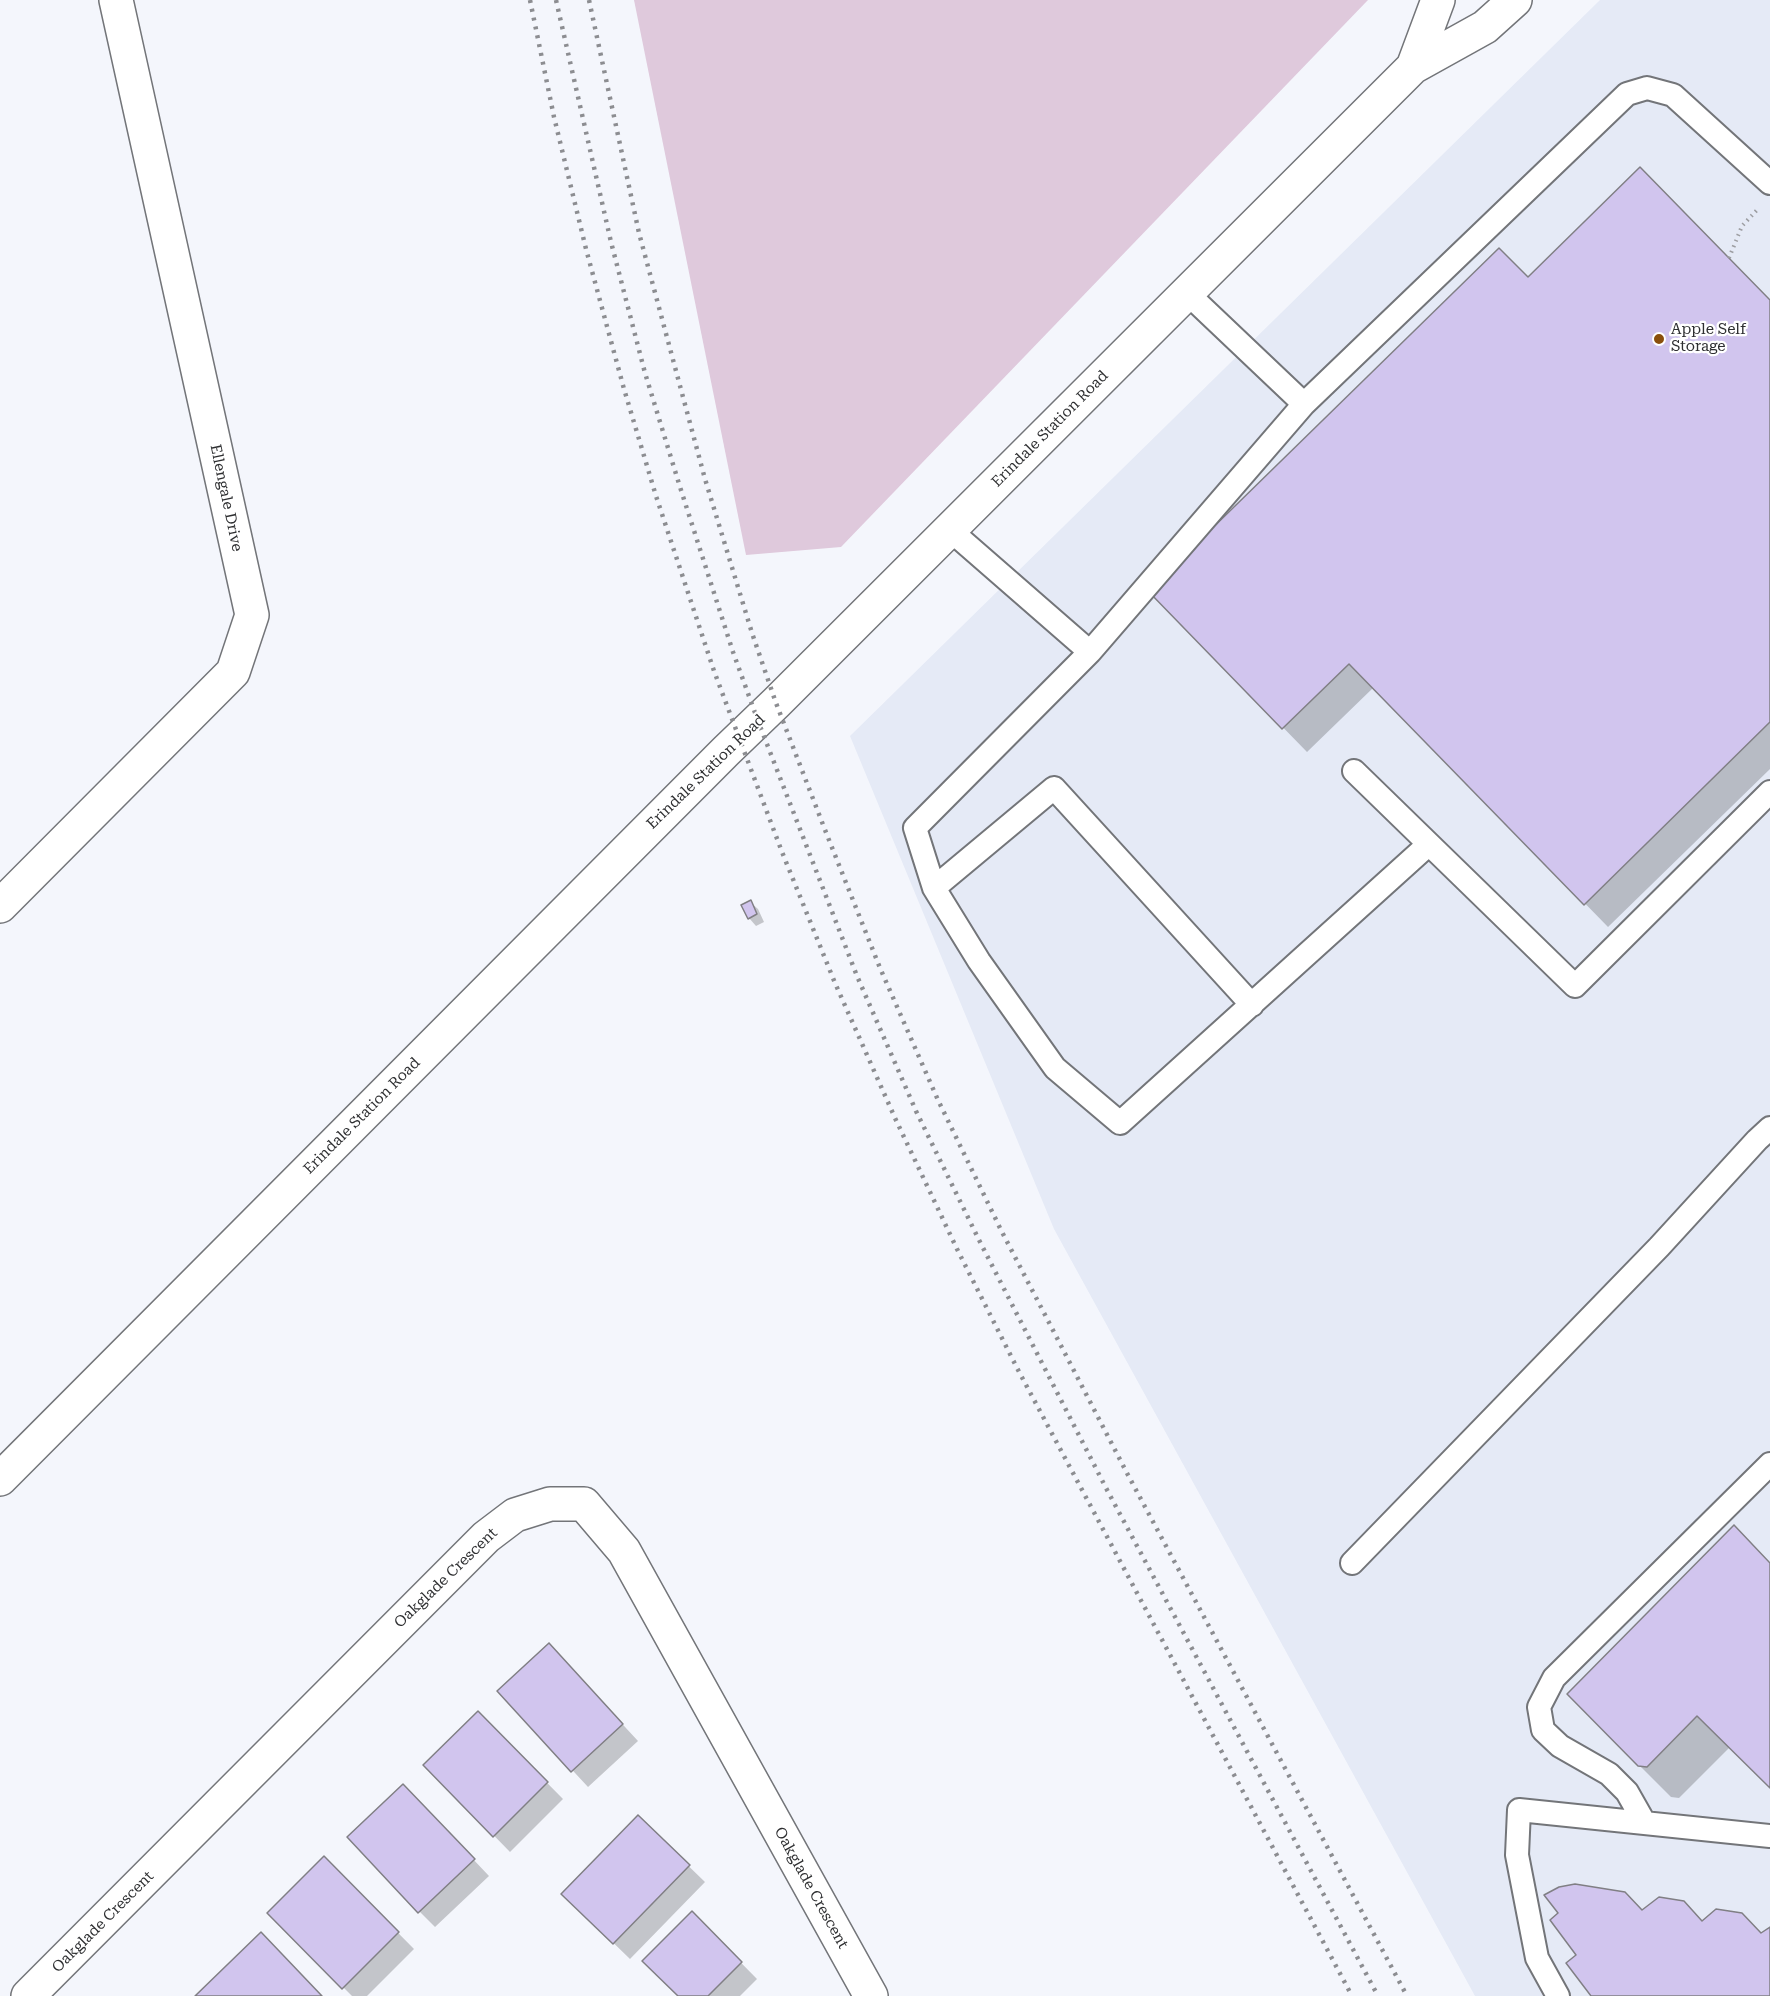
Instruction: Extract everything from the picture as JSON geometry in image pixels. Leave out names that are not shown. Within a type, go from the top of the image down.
[{"type":"street","name":"Ellengale Drive","points":[[0,906],[233,672],[252,615],[116,0]]},
{"type":"street","name":"Erindale Station Road","points":[[1413,67],[1438,0]]},
{"type":"street","name":"Erindale Station Road","points":[[0,1479],[1413,67],[1485,27],[1515,0]]},
{"type":"street","name":"Oakglade Crescent","points":[[28,1996],[486,1537],[514,1515],[550,1504],[585,1504],[624,1551],[871,1996]]},
{"type":"lane","points":[[1430,844],[1120,1123],[1055,1068],[979,961],[934,888],[915,828],[1090,652],[1304,404],[1627,94],[1647,88],[1673,95],[1766,194]]},
{"type":"lane","points":[[1187,293],[1304,404]]},
{"type":"lane","points":[[950,530],[1090,652]]},
{"type":"lane","points":[[1354,771],[1575,986],[1770,792]]},
{"type":"lane","points":[[934,888],[1054,788],[1252,1005]]},
{"type":"lane","points":[[1352,1563],[1659,1247],[1770,1128]]},
{"type":"lane","points":[[1644,1822],[1627,1792],[1609,1774],[1560,1746],[1543,1730],[1539,1707],[1554,1678],[1770,1465]]},
{"type":"lane","points":[[1558,1996],[1537,1958],[1517,1855],[1519,1810],[1770,1836]]},
{"type":"path","points":[[1729,258],[1742,226],[1766,194]]},
{"type":"shaded area","points":[[634,0],[1368,0],[841,547],[746,555]]},
{"type":"shaded area","points":[[1600,0],[1770,0],[1770,1996],[1475,1996],[1054,1229],[850,736]]},
{"type":"building","points":[[1640,167],[1770,300],[1770,722],[1584,905],[1349,664],[1282,729],[1148,591],[1499,248],[1528,277]]},
{"type":"building","points":[[751,900],[757,914],[748,919],[741,905]]},
{"type":"building","points":[[1734,1525],[1770,1563],[1770,1788],[1697,1716],[1647,1767],[1638,1766],[1567,1694]]},
{"type":"building","points":[[549,1643],[623,1724],[571,1772],[497,1691]]},
{"type":"building","points":[[478,1711],[548,1782],[493,1837],[423,1765]]},
{"type":"building","points":[[403,1784],[475,1859],[418,1913],[347,1837]]},
{"type":"building","points":[[638,1815],[690,1865],[613,1944],[561,1894]]},
{"type":"building","points":[[324,1856],[399,1932],[342,1989],[267,1913]]},
{"type":"building","points":[[1575,1884],[1625,1892],[1642,1910],[1659,1897],[1684,1901],[1702,1921],[1716,1909],[1742,1913],[1761,1933],[1770,1927],[1770,1996],[1591,1996],[1566,1963],[1576,1955],[1550,1920],[1558,1913],[1544,1895],[1559,1887]]},
{"type":"building","points":[[692,1911],[742,1962],[708,1996],[678,1996],[642,1961]]},
{"type":"building","points":[[261,1932],[322,1996],[195,1996]]},
{"type":"railway","points":[[530,0],[554,117],[586,249],[656,496],[714,671],[782,852],[835,983],[895,1118],[1017,1368],[1352,1996]]},
{"type":"railway","points":[[556,0],[611,242],[645,373],[680,487],[733,652],[857,976],[916,1111],[979,1240],[1106,1488],[1378,1996]]},
{"type":"railway","points":[[589,0],[639,233],[705,479],[776,703],[880,968],[938,1100],[1001,1230],[1128,1475],[1407,1996]]},
{"type":"place","name":"Apple Self Storage","points":[[1659,339]]}]
